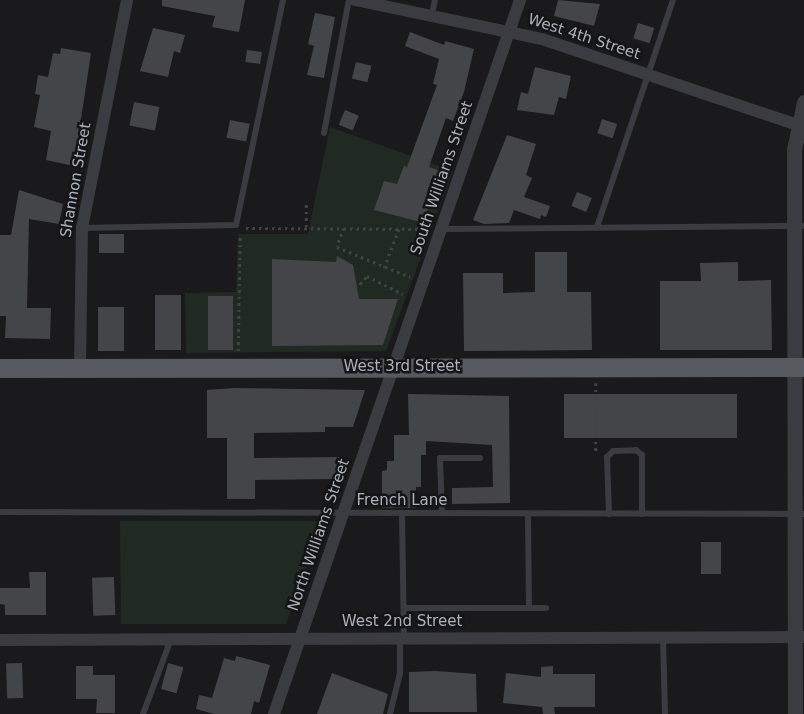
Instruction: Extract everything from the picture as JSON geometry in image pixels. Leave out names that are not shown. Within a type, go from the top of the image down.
[{"type":"main road","name":"West 3rd Street","points":[[0,368],[799,367]]},
{"type":"street","name":"Shannon Street","points":[[80,368],[82,228],[127,0]]},
{"type":"street","name":"West 4th Street","points":[[355,0],[510,30],[800,120]]},
{"type":"street","name":"South Williams Street","points":[[395,367],[520,0]]},
{"type":"street","points":[[795,714],[799,637],[800,120],[804,102]]},
{"type":"street","name":"North Williams Street","points":[[274,714],[395,367]]},
{"type":"street","name":"West 2nd Street","points":[[0,640],[799,637]]},
{"type":"lane","points":[[82,228],[238,227],[283,0]]},
{"type":"lane","points":[[324,133],[349,0]]},
{"type":"lane","points":[[432,15],[435,0]]},
{"type":"lane","points":[[597,226],[673,0]]},
{"type":"lane","points":[[442,229],[597,226],[799,226]]},
{"type":"lane","points":[[609,514],[607,457],[613,451],[636,450],[642,455],[642,514]]},
{"type":"lane","points":[[442,513],[440,458],[480,458]]},
{"type":"lane","name":"French Lane","points":[[0,512],[799,514]]},
{"type":"lane","points":[[390,714],[400,674],[404,608],[402,513]]},
{"type":"lane","points":[[528,514],[529,608]]},
{"type":"lane","points":[[404,608],[546,608]]},
{"type":"lane","points":[[663,637],[665,714]]},
{"type":"lane","points":[[144,714],[171,639]]},
{"type":"path","points":[[306,202],[306,228]]},
{"type":"path","points":[[239,367],[238,227],[442,229]]},
{"type":"path","points":[[344,228],[337,248],[410,277]]},
{"type":"path","points":[[384,268],[399,228]]},
{"type":"path","points":[[353,285],[360,284],[367,276],[404,294]]},
{"type":"path","points":[[596,366],[596,455]]},
{"type":"shaded area","points":[[330,127],[453,171],[386,351],[186,353],[185,293],[236,292],[238,234],[308,234]]},
{"type":"shaded area","points":[[120,521],[323,521],[286,624],[121,624]]},
{"type":"building","points":[[162,0],[245,0],[239,32],[212,27],[215,16],[162,6]]},
{"type":"building","points":[[558,0],[600,4],[594,26],[554,16]]},
{"type":"building","points":[[315,13],[335,17],[324,78],[307,75],[314,46],[308,44]]},
{"type":"building","points":[[638,23],[654,28],[650,43],[633,38]]},
{"type":"building","points":[[153,28],[185,35],[180,53],[174,51],[168,77],[140,71]]},
{"type":"building","points":[[410,32],[444,45],[445,41],[474,49],[464,92],[453,121],[446,118],[429,167],[438,170],[428,208],[424,220],[417,221],[374,210],[384,181],[397,184],[404,166],[407,167],[437,85],[433,84],[439,59],[405,46]]},
{"type":"building","points":[[61,48],[91,53],[74,166],[46,160],[51,131],[34,127],[40,95],[35,94],[38,75],[48,77],[53,53],[60,54]]},
{"type":"building","points":[[247,50],[262,52],[260,64],[245,62]]},
{"type":"building","points":[[356,62],[372,66],[367,82],[352,78]]},
{"type":"building","points":[[535,67],[571,76],[566,99],[559,97],[554,115],[517,110],[521,92],[528,94]]},
{"type":"building","points":[[134,102],[160,107],[155,131],[129,126]]},
{"type":"building","points":[[345,110],[359,116],[353,131],[339,125]]},
{"type":"building","points":[[602,119],[617,124],[613,138],[597,133]]},
{"type":"building","points":[[230,120],[250,124],[246,141],[227,138]]},
{"type":"building","points":[[507,135],[536,144],[526,175],[532,178],[524,197],[550,206],[546,217],[541,215],[540,219],[514,210],[509,223],[484,224],[473,220]]},
{"type":"building","points":[[19,190],[63,204],[59,224],[29,219],[27,308],[51,308],[50,339],[5,338],[6,316],[0,316],[0,235],[11,235]]},
{"type":"building","points":[[577,192],[592,198],[586,212],[571,206]]},
{"type":"building","points":[[99,234],[124,234],[124,253],[99,253]]},
{"type":"building","points":[[535,252],[567,252],[567,292],[591,292],[592,350],[464,351],[463,273],[503,273],[503,293],[535,292]]},
{"type":"building","points":[[337,256],[353,265],[359,299],[398,299],[383,345],[272,346],[272,259],[336,262]]},
{"type":"building","points":[[738,262],[738,281],[771,280],[772,350],[660,350],[660,281],[701,281],[700,263]]},
{"type":"building","points":[[155,295],[181,295],[181,350],[155,350]]},
{"type":"building","points":[[208,296],[233,296],[233,350],[208,350]]},
{"type":"building","points":[[98,307],[124,307],[124,351],[98,351]]},
{"type":"building","points":[[233,388],[365,390],[353,427],[325,427],[325,432],[254,433],[254,458],[343,457],[335,479],[255,480],[255,499],[227,499],[227,438],[207,438],[207,390]]},
{"type":"building","points":[[408,394],[509,396],[510,503],[452,504],[452,488],[493,487],[492,445],[426,441],[426,455],[421,455],[421,487],[416,487],[416,508],[382,508],[382,471],[387,470],[387,461],[394,461],[394,435],[409,435]]},
{"type":"building","points":[[564,394],[737,394],[737,438],[564,438]]},
{"type":"building","points":[[701,542],[721,542],[721,574],[701,574]]},
{"type":"building","points":[[29,572],[46,572],[46,615],[5,615],[5,605],[0,604],[0,588],[30,588]]},
{"type":"building","points":[[114,577],[115,615],[93,616],[92,578]]},
{"type":"building","points":[[236,656],[270,665],[259,703],[254,701],[251,714],[214,714],[196,709],[199,695],[212,698],[224,658],[235,661]]},
{"type":"building","points":[[22,663],[23,698],[7,699],[6,664]]},
{"type":"building","points":[[168,663],[183,667],[176,693],[161,689]]},
{"type":"building","points":[[76,666],[93,666],[93,675],[115,675],[115,713],[96,713],[97,699],[76,699]]},
{"type":"building","points":[[553,666],[553,674],[595,674],[595,707],[554,707],[555,714],[543,714],[542,707],[503,703],[506,673],[541,677],[541,667]]},
{"type":"building","points":[[436,671],[476,674],[477,712],[409,712],[409,672]]},
{"type":"building","points":[[332,673],[388,694],[383,714],[317,714]]}]
